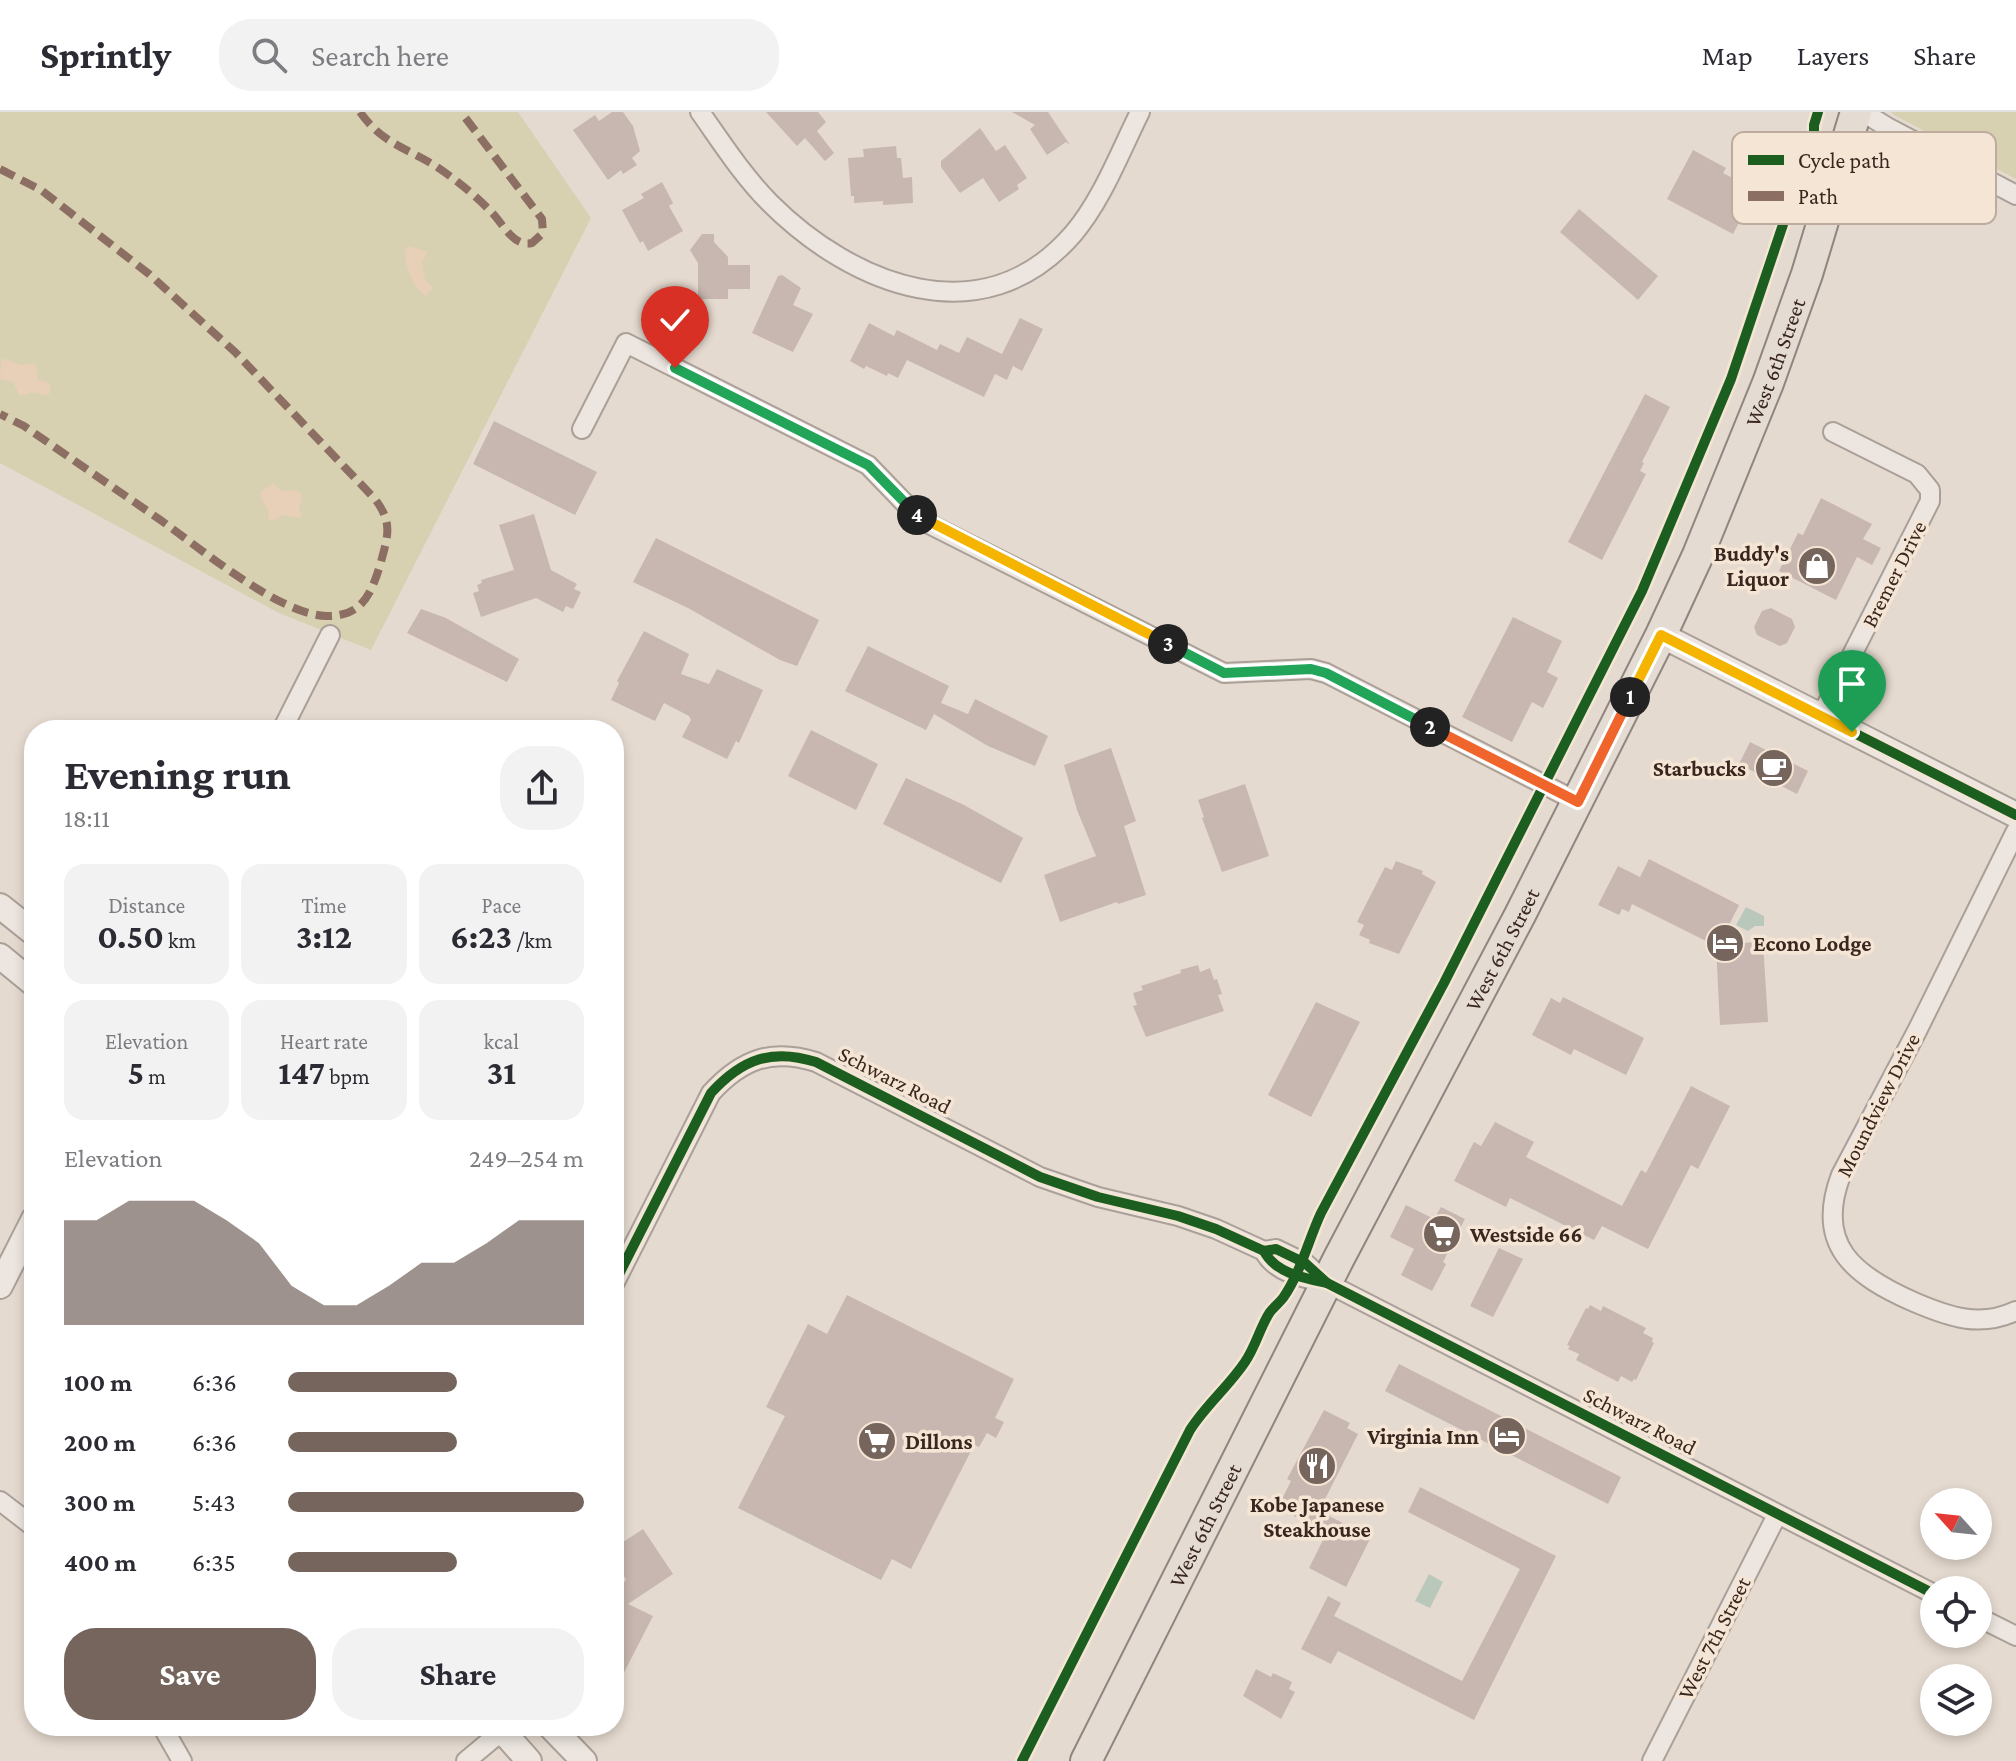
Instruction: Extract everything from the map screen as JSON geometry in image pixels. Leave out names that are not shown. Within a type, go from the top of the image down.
[{"type":"main road","name":"West 6th Street","points":[[1850,132],[1856,112]]},
{"type":"main road","name":"West 6th Street","points":[[1086,1761],[1327,1283],[1578,802],[1661,635],[1698,555],[1768,383],[1822,224]]},
{"type":"street","points":[[700,112],[750,182],[799,230],[831,253],[877,278],[905,287],[945,292],[984,287],[1010,279],[1036,266],[1059,248],[1085,219],[1140,112]]},
{"type":"street","points":[[1863,112],[1896,132]]},
{"type":"street","points":[[1996,184],[2016,195]]},
{"type":"street","points":[[582,429],[626,343],[868,465],[921,520],[1224,673],[1311,669],[1326,673],[1578,802]]},
{"type":"street","name":"Bremer Drive","points":[[1821,716],[1930,501],[1930,490],[1917,474],[1833,432]]},
{"type":"street","points":[[287,720],[330,635]]},
{"type":"street","points":[[1661,635],[2016,815]]},
{"type":"street","name":"Moundview Drive","points":[[2016,831],[1917,1031],[1841,1175],[1833,1197],[1832,1221],[1849,1261],[1877,1286],[1959,1319],[1981,1321],[2016,1311]]},
{"type":"street","points":[[0,906],[24,925]]},
{"type":"street","points":[[0,956],[24,976]]},
{"type":"street","name":"Schwarz Road","points":[[624,1264],[711,1093],[744,1065],[760,1059],[796,1056],[816,1062],[1040,1177],[1098,1197],[1178,1216],[1264,1251],[1270,1262],[1298,1277],[1327,1283],[1920,1587]]},
{"type":"street","points":[[0,1286],[24,1239]]},
{"type":"street","points":[[0,1501],[24,1519]]},
{"type":"street","name":"West 7th Street","points":[[1661,1758],[1777,1515]]},
{"type":"street","points":[[1992,1624],[2016,1636]]},
{"type":"street","points":[[168,1736],[182,1761]]},
{"type":"street","points":[[466,1761],[494,1736]]},
{"type":"street","points":[[509,1736],[529,1761]]},
{"type":"street","points":[[560,1736],[584,1761]]},
{"type":"shaded area","points":[[0,112],[518,112],[591,218],[371,650],[279,613],[0,463]]},
{"type":"shaded area","points":[[1891,112],[2016,112],[2016,179],[1996,169],[1996,132],[1926,132]]},
{"type":"shaded area","points":[[1746,907],[1764,916],[1764,926],[1755,926],[1748,931],[1736,925]]},
{"type":"shaded area","points":[[1429,1574],[1443,1582],[1430,1608],[1415,1601]]},
{"type":"sand","points":[[410,246],[428,252],[422,263],[425,279],[433,288],[426,296],[417,288],[408,268],[405,249]]},
{"type":"sand","points":[[1,358],[21,365],[33,363],[38,380],[49,383],[51,392],[46,396],[35,392],[20,396],[13,382],[0,379]]},
{"type":"sand","points":[[273,483],[282,491],[300,492],[300,518],[282,515],[269,520],[261,492]]},
{"type":"building","points":[[612,112],[623,112],[633,126],[640,151],[632,158],[637,165],[623,174],[621,170],[608,180],[573,130],[595,115],[599,121]]},
{"type":"building","points":[[766,112],[818,112],[826,122],[817,131],[834,153],[825,161],[805,138],[797,146]]},
{"type":"building","points":[[1012,112],[1048,112],[1070,145],[1066,142],[1047,155],[1030,129],[1035,125]]},
{"type":"building","points":[[980,128],[996,151],[1005,145],[1027,178],[1017,185],[1019,189],[999,202],[983,178],[960,193],[941,167],[941,161]]},
{"type":"building","points":[[896,146],[903,178],[912,177],[913,203],[854,203],[848,158],[864,157],[863,149]]},
{"type":"building","points":[[1693,150],[1726,168],[1723,173],[1732,178],[1732,224],[1738,224],[1733,234],[1667,199]]},
{"type":"building","points":[[662,182],[673,203],[669,206],[683,231],[648,251],[643,241],[640,243],[622,210],[644,198],[641,194]]},
{"type":"building","points":[[1579,209],[1658,276],[1638,300],[1560,232]]},
{"type":"building","points":[[702,234],[714,234],[714,242],[728,257],[728,265],[750,265],[750,289],[728,289],[728,299],[698,299],[698,263],[690,250]]},
{"type":"building","points":[[782,275],[801,288],[793,305],[813,314],[793,352],[752,333],[778,276]]},
{"type":"building","points":[[1020,318],[1043,329],[1022,371],[1013,366],[1007,380],[995,374],[984,397],[907,360],[898,378],[866,366],[864,369],[850,361],[869,323],[894,336],[897,330],[937,350],[940,344],[959,353],[967,337],[1002,354]]},
{"type":"building","points":[[1645,394],[1670,407],[1642,462],[1640,471],[1646,474],[1602,560],[1568,542]]},
{"type":"building","points":[[494,421],[597,472],[575,515],[473,464]]},
{"type":"building","points":[[1821,498],[1872,524],[1863,539],[1881,548],[1872,565],[1857,557],[1836,600],[1779,571],[1798,533],[1803,535]]},
{"type":"building","points":[[534,514],[551,570],[577,584],[574,589],[581,592],[573,609],[566,606],[563,612],[536,598],[481,617],[473,593],[479,591],[477,585],[482,583],[481,580],[514,570],[499,525]]},
{"type":"building","points":[[656,538],[819,620],[797,666],[780,660],[688,608],[633,582]]},
{"type":"building","points":[[1771,608],[1792,619],[1795,627],[1787,643],[1780,646],[1757,635],[1754,627],[1762,611]]},
{"type":"building","points":[[421,609],[446,618],[519,659],[507,682],[407,633]]},
{"type":"building","points":[[1513,617],[1562,641],[1547,672],[1558,678],[1543,708],[1532,702],[1512,742],[1462,717]]},
{"type":"building","points":[[644,631],[689,654],[681,674],[709,684],[717,669],[763,690],[739,743],[736,741],[727,759],[682,737],[691,720],[689,716],[664,703],[655,721],[611,700],[619,683],[617,681]]},
{"type":"building","points":[[868,646],[949,686],[941,703],[968,714],[975,699],[1048,736],[1035,766],[988,746],[934,714],[926,730],[845,691]]},
{"type":"building","points":[[811,730],[878,764],[856,810],[788,776]]},
{"type":"building","name":"Starbucks","points":[[1750,742],[1808,771],[1797,794],[1739,764]]},
{"type":"building","points":[[1111,748],[1136,821],[1124,826],[1146,895],[1060,922],[1044,875],[1096,856],[1077,810],[1064,765]]},
{"type":"building","points":[[906,778],[964,805],[1023,838],[1001,883],[883,824]]},
{"type":"building","points":[[1245,784],[1269,856],[1222,872],[1198,800]]},
{"type":"building","name":"Econo Lodge","points":[[1649,859],[1739,905],[1729,925],[1741,931],[1741,943],[1763,942],[1768,1022],[1720,1025],[1716,946],[1632,904],[1629,912],[1622,909],[1619,915],[1598,905],[1618,866],[1640,877]]},
{"type":"building","points":[[1396,861],[1423,871],[1422,874],[1436,882],[1399,954],[1369,943],[1370,940],[1359,935],[1364,925],[1357,922],[1385,867],[1392,870]]},
{"type":"building","points":[[1198,965],[1200,972],[1210,968],[1214,980],[1217,979],[1222,994],[1218,995],[1224,1011],[1146,1037],[1133,1006],[1137,1005],[1133,993],[1143,990],[1141,986]]},
{"type":"building","points":[[1563,997],[1644,1038],[1626,1075],[1574,1049],[1571,1055],[1532,1035],[1551,998],[1560,1003]]},
{"type":"building","points":[[1316,1002],[1360,1022],[1311,1117],[1268,1095]]},
{"type":"building","points":[[1691,1086],[1730,1106],[1698,1169],[1691,1165],[1648,1249],[1602,1226],[1594,1240],[1510,1198],[1506,1207],[1454,1181],[1474,1142],[1481,1146],[1495,1122],[1534,1142],[1526,1157],[1622,1206],[1641,1170],[1646,1173]]},
{"type":"building","points":[[1406,1205],[1434,1219],[1441,1207],[1465,1219],[1432,1291],[1401,1275],[1414,1249],[1390,1237]]},
{"type":"building","points":[[1499,1248],[1523,1259],[1493,1317],[1470,1306]]},
{"type":"building","name":"Dillons","points":[[847,1295],[1014,1379],[995,1418],[1004,1422],[996,1438],[987,1433],[979,1447],[974,1445],[911,1569],[892,1559],[881,1580],[738,1508],[785,1416],[766,1407],[808,1324],[827,1334]]},
{"type":"building","points":[[1590,1305],[1601,1311],[1603,1306],[1646,1328],[1643,1333],[1653,1338],[1654,1343],[1636,1380],[1632,1382],[1621,1376],[1618,1382],[1576,1360],[1579,1354],[1568,1349],[1570,1346],[1567,1345]]},
{"type":"building","name":"Virginia Inn","points":[[1399,1364],[1621,1477],[1608,1504],[1385,1391]]},
{"type":"building","name":"Kobe Japanese Steakhouse","points":[[1324,1410],[1350,1423],[1347,1428],[1358,1434],[1319,1511],[1371,1537],[1346,1587],[1309,1568],[1327,1532],[1292,1515],[1296,1508],[1281,1501],[1291,1481],[1287,1479]]},
{"type":"building","points":[[1420,1487],[1556,1556],[1474,1720],[1338,1651],[1331,1664],[1301,1649],[1328,1596],[1341,1603],[1334,1616],[1462,1681],[1520,1569],[1408,1512]]},
{"type":"building","points":[[643,1529],[673,1574],[628,1604],[653,1616],[624,1673],[626,1579],[624,1541]]},
{"type":"building","points":[[1256,1669],[1271,1677],[1273,1673],[1292,1682],[1289,1689],[1295,1692],[1281,1719],[1243,1696]]},
{"type":"marked path","points":[[360,112],[385,138],[434,165],[466,189],[489,209],[515,239],[532,243],[543,233],[542,219],[461,112]]},
{"type":"marked path","points":[[0,169],[41,190],[149,274],[235,352],[375,499],[385,515],[387,529],[386,544],[370,592],[358,607],[339,615],[326,616],[285,604],[240,578],[24,426],[0,414]]},
{"type":"cycle path","points":[[1814,132],[1818,112]]},
{"type":"cycle path","points":[[1022,1761],[1190,1430],[1245,1362],[1270,1312],[1289,1288],[1321,1213],[1444,983],[1642,591],[1731,379],[1783,224]]},
{"type":"cycle path","points":[[1661,635],[2016,815]]},
{"type":"cycle path","points":[[624,1264],[711,1093],[746,1065],[785,1056],[816,1062],[1040,1177],[1098,1197],[1178,1216],[1264,1251],[1276,1249],[1305,1263],[1327,1283]]},
{"type":"cycle path","points":[[1264,1251],[1275,1265],[1327,1283],[1920,1587]]},
{"type":"place","name":"Buddy's Liquor","points":[[1817,566]]},
{"type":"place","name":"Starbucks","points":[[1774,768]]},
{"type":"place","name":"Econo Lodge","points":[[1725,943]]},
{"type":"place","name":"Westside 66","points":[[1442,1234]]},
{"type":"place","name":"Virginia Inn","points":[[1507,1436]]},
{"type":"place","name":"Dillons","points":[[877,1441]]},
{"type":"place","name":"Kobe Japanese Steakhouse","points":[[1317,1466]]},
{"type":"route","points":[[675,368],[868,465],[921,520],[1224,673],[1311,669],[1326,673],[1578,802],[1661,635],[1852,732]]}]
